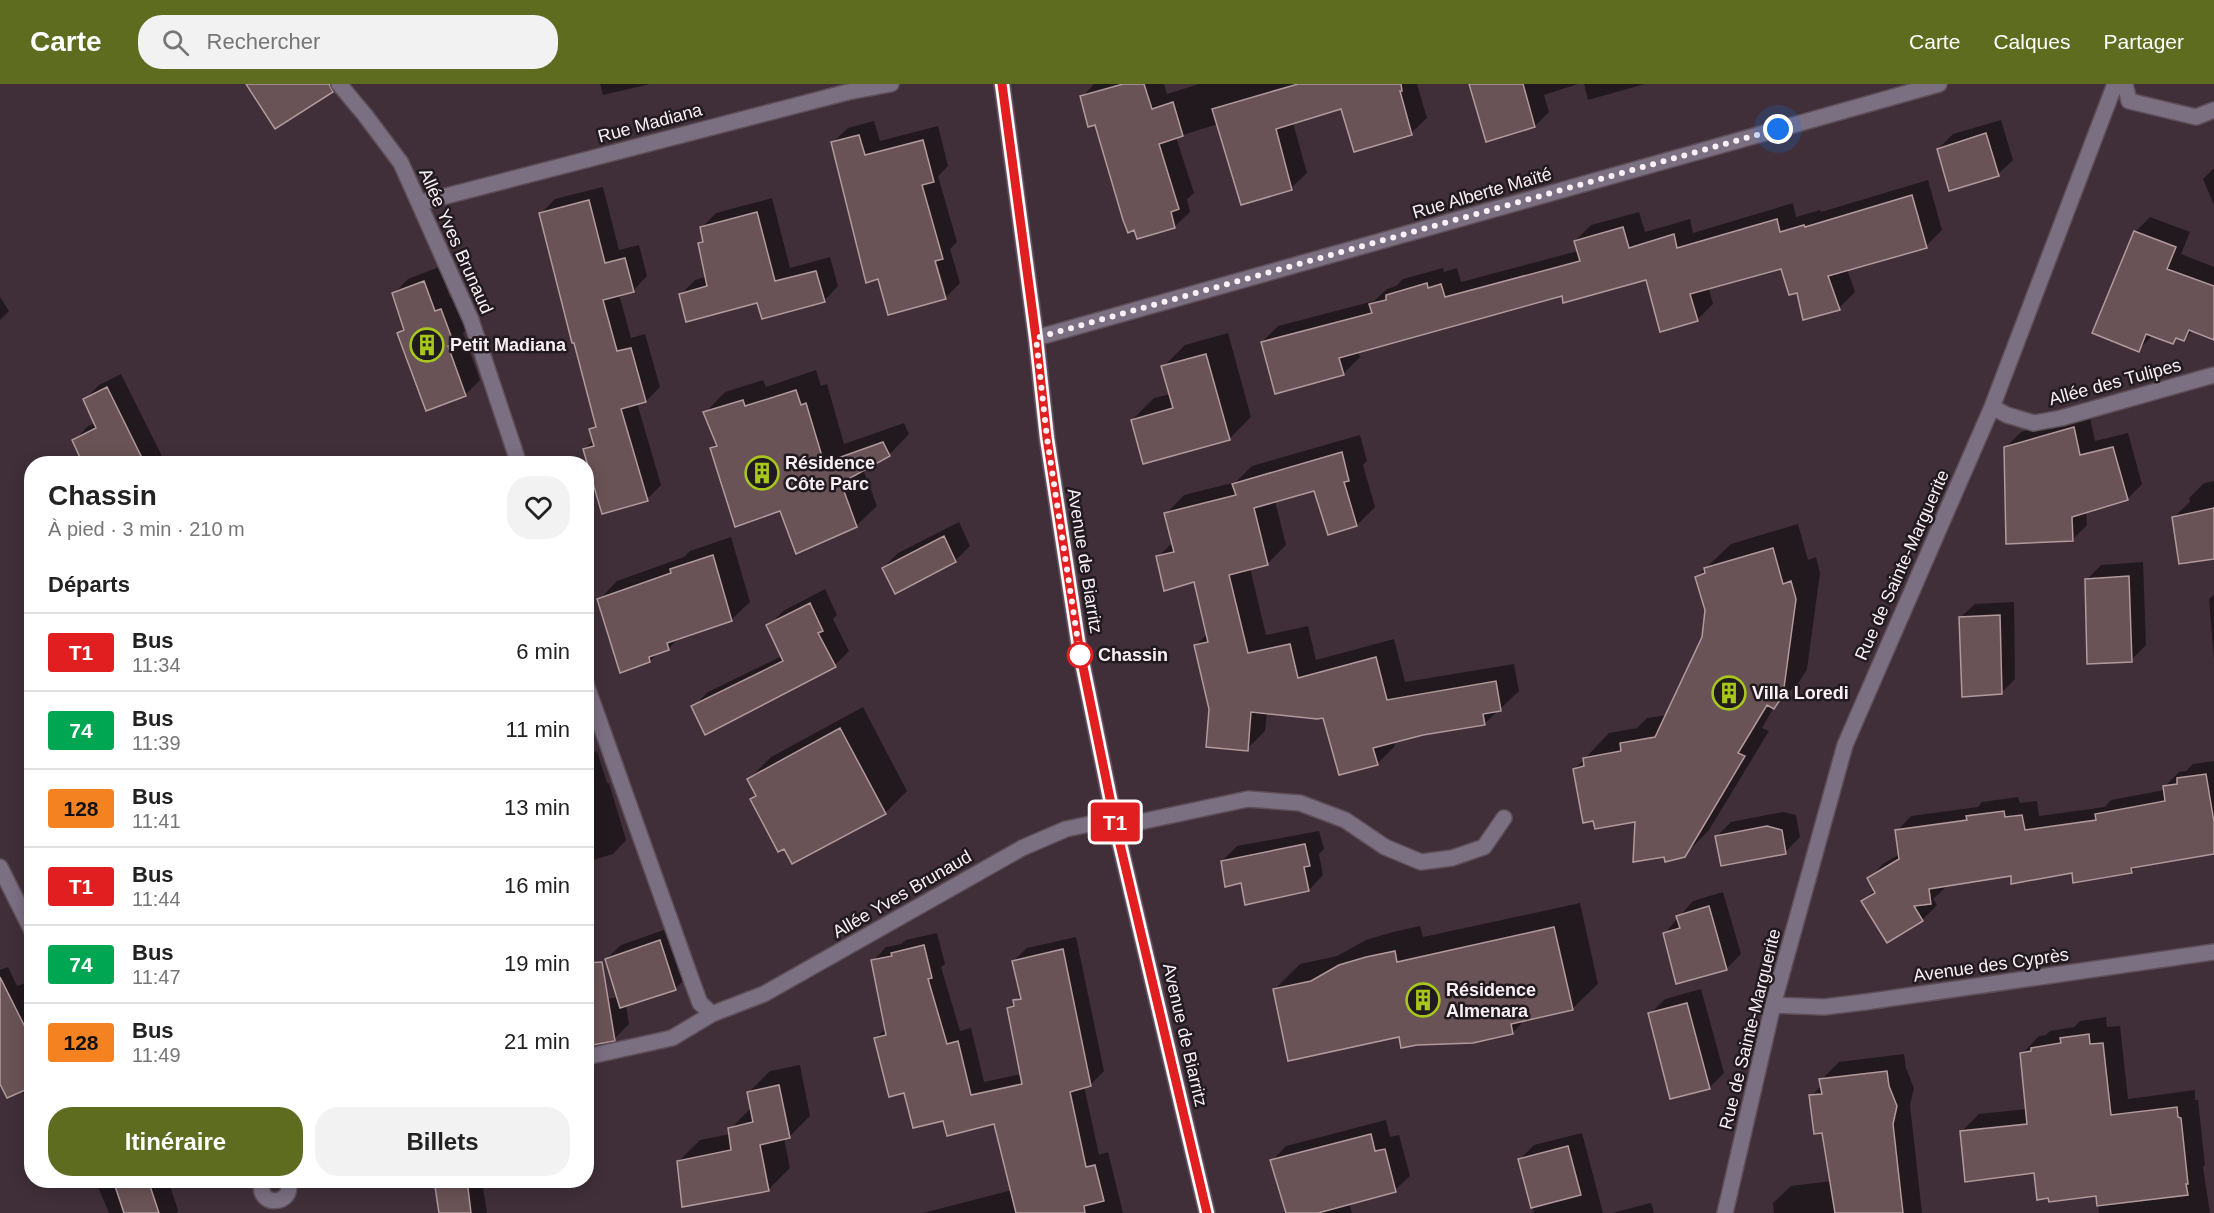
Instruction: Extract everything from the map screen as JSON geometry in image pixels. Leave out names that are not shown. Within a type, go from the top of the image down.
[{"type":"main road","name":"Avenue de Biarritz","points":[[1002,84],[1047,438],[1079,647],[1115,823],[1207,1213]]},
{"type":"street","name":"Allée Yves Brunaud","points":[[339,84],[400,163],[471,320],[516,456]]},
{"type":"street","name":"Rue Madiana","points":[[419,203],[848,92],[891,84]]},
{"type":"street","name":"Rue Alberte Maïté","points":[[1036,338],[1939,84]]},
{"type":"street","name":"Rue de Sainte-Marguerite","points":[[1725,1213],[1773,1005],[1845,745],[1992,407],[2115,84]]},
{"type":"street","points":[[2125,84],[2129,101],[2196,117],[2214,110]]},
{"type":"street","name":"Allée des Tulipes","points":[[1992,407],[2007,415],[2034,423],[2061,418],[2214,375]]},
{"type":"street","points":[[594,707],[693,987],[700,1003],[712,1014]]},
{"type":"street","name":"Allée Yves Brunaud","points":[[594,1055],[672,1038],[712,1014],[764,994],[1022,848],[1066,829],[1095,823],[1135,823],[1248,799],[1300,803],[1345,820],[1385,847],[1420,862],[1452,858],[1484,847],[1504,818]]},
{"type":"street","points":[[0,867],[24,915]]},
{"type":"street","name":"Avenue des Cyprès","points":[[1773,1005],[1824,1007],[1866,1002],[2214,952]]},
{"type":"street","points":[[262,1188],[263,1194],[269,1200],[282,1207],[289,1188]]},
{"type":"building","points":[[246,84],[329,84],[333,92],[275,129]]},
{"type":"building","points":[[1123,84],[1144,84],[1152,109],[1173,102],[1183,136],[1159,144],[1179,209],[1171,212],[1175,228],[1137,239],[1134,230],[1128,233],[1095,125],[1088,127],[1080,96]]},
{"type":"building","points":[[1298,84],[1401,84],[1402,91],[1400,91],[1412,135],[1354,152],[1341,109],[1276,129],[1292,190],[1241,205],[1212,109]]},
{"type":"building","points":[[1469,84],[1523,84],[1535,127],[1486,142]]},
{"type":"building","points":[[1986,133],[1999,176],[1949,191],[1937,149]]},
{"type":"building","points":[[859,135],[865,155],[923,140],[934,182],[922,185],[943,259],[935,261],[946,299],[888,315],[878,279],[866,283],[831,142]]},
{"type":"building","points":[[1912,195],[1927,248],[1828,276],[1840,310],[1803,320],[1797,293],[1789,295],[1781,269],[1690,294],[1698,321],[1660,332],[1646,280],[1563,303],[1562,296],[1339,358],[1344,375],[1275,394],[1261,342],[1372,313],[1369,304],[1386,300],[1386,295],[1427,283],[1428,288],[1441,284],[1445,297],[1580,261],[1574,241],[1623,227],[1629,248],[1674,234],[1677,248],[1777,219],[1780,232],[1804,225],[1805,227]]},
{"type":"building","points":[[589,200],[605,263],[625,258],[634,292],[603,300],[617,351],[631,348],[646,402],[621,409],[648,501],[602,514],[594,487],[594,456],[585,456],[583,449],[594,446],[589,429],[596,427],[539,213]]},
{"type":"building","points":[[757,212],[775,281],[816,271],[825,302],[762,319],[757,303],[686,322],[679,294],[707,286],[698,243],[703,242],[700,227]]},
{"type":"building","points":[[2134,231],[2176,247],[2167,269],[2214,286],[2214,340],[2189,330],[2184,341],[2176,338],[2173,344],[2146,334],[2139,352],[2092,333]]},
{"type":"building","name":"Petit Madiana","points":[[424,281],[435,311],[441,309],[454,344],[448,346],[466,396],[426,411],[397,333],[404,330],[392,293]]},
{"type":"building","points":[[1206,354],[1230,440],[1143,464],[1131,420],[1173,408],[1161,366]]},
{"type":"building","points":[[107,387],[141,456],[79,456],[72,440],[96,428],[83,399]]},
{"type":"building","name":"Résidence Côte Parc","points":[[796,390],[801,405],[806,403],[824,463],[883,442],[890,456],[841,483],[857,527],[796,554],[780,511],[735,527],[710,448],[717,446],[703,412],[743,400],[745,406]]},
{"type":"building","points":[[2074,427],[2080,455],[2113,447],[2128,500],[2072,517],[2073,541],[2006,544],[2004,447]]},
{"type":"building","points":[[1342,452],[1349,481],[1344,482],[1357,526],[1328,535],[1314,491],[1254,508],[1268,565],[1229,575],[1248,653],[1290,644],[1298,678],[1376,657],[1387,700],[1496,681],[1501,711],[1483,714],[1485,725],[1423,735],[1373,748],[1378,765],[1339,775],[1323,718],[1251,712],[1248,751],[1206,747],[1209,709],[1194,645],[1208,642],[1194,582],[1164,591],[1156,556],[1174,552],[1164,513],[1236,495],[1232,484]]},
{"type":"building","points":[[2214,508],[2214,559],[2179,564],[2172,517]]},
{"type":"building","points":[[944,536],[956,562],[895,594],[882,568]]},
{"type":"building","name":"Villa Loredi","points":[[1773,548],[1783,584],[1791,581],[1796,599],[1783,695],[1774,709],[1767,705],[1738,753],[1745,756],[1685,857],[1665,862],[1664,857],[1633,862],[1635,822],[1595,829],[1593,821],[1583,823],[1573,769],[1584,766],[1583,758],[1621,751],[1620,743],[1655,737],[1702,637],[1705,610],[1695,577],[1705,573],[1704,568]]},
{"type":"building","points":[[713,555],[732,621],[667,643],[669,650],[649,657],[650,662],[620,673],[597,599],[671,573],[670,569]]},
{"type":"building","points":[[2129,576],[2132,662],[2087,664],[2085,579]]},
{"type":"building","points":[[810,603],[823,631],[818,633],[836,667],[705,735],[691,706],[783,661],[766,625]]},
{"type":"building","points":[[2000,615],[2002,694],[1962,697],[1959,617]]},
{"type":"building","points":[[840,728],[886,814],[792,864],[784,849],[778,852],[750,799],[756,796],[747,779]]},
{"type":"building","points":[[2206,774],[2214,822],[2214,854],[2131,868],[2132,873],[2073,883],[2072,873],[2011,884],[2011,876],[1929,889],[1931,904],[1914,906],[1923,921],[1887,943],[1861,901],[1875,893],[1867,878],[1899,859],[1895,830],[1967,820],[1966,816],[2004,811],[2005,817],[2022,815],[2025,830],[2096,820],[2095,814],[2165,801],[2163,786],[2177,784],[2177,778]]},
{"type":"building","points":[[1767,826],[1782,830],[1786,854],[1721,866],[1715,836]]},
{"type":"building","points":[[1305,844],[1310,866],[1304,867],[1309,891],[1245,905],[1241,883],[1225,887],[1221,861]]},
{"type":"building","points":[[1709,906],[1727,970],[1676,984],[1663,933],[1680,928],[1676,916]]},
{"type":"building","name":"Résidence Almenara","points":[[1554,927],[1573,1010],[1511,1024],[1513,1034],[1473,1043],[1417,1045],[1401,1048],[1399,1037],[1288,1061],[1273,989],[1311,981],[1339,965],[1366,957],[1395,951],[1397,962]]},
{"type":"building","points":[[660,940],[676,990],[620,1008],[605,959]]},
{"type":"building","points":[[924,945],[932,978],[928,979],[947,1044],[958,1041],[971,1095],[1022,1084],[1007,1008],[1014,1006],[1013,1000],[1021,999],[1012,961],[1063,949],[1091,1086],[1070,1092],[1086,1167],[1095,1165],[1104,1201],[1084,1206],[1085,1213],[1016,1213],[994,1124],[947,1136],[943,1121],[913,1128],[904,1093],[889,1097],[874,1038],[886,1035],[871,960],[892,956],[891,953]]},
{"type":"building","points":[[594,962],[602,962],[615,1041],[594,1045]]},
{"type":"building","points":[[0,977],[24,1025],[24,1091],[7,1098],[0,1084]]},
{"type":"building","points":[[1687,1003],[1710,1089],[1670,1099],[1648,1013]]},
{"type":"building","points":[[2089,1034],[2090,1044],[2103,1043],[2111,1115],[2177,1107],[2178,1117],[2181,1118],[2188,1195],[2097,1206],[2096,1196],[2049,1202],[2048,1198],[2037,1200],[2034,1173],[1965,1182],[1960,1131],[2027,1124],[2020,1053],[2031,1051],[2031,1048],[2061,1043],[2060,1038]]},
{"type":"building","points":[[1887,1071],[1889,1086],[1897,1106],[1893,1124],[1903,1213],[1835,1213],[1822,1133],[1814,1134],[1809,1095],[1822,1094],[1819,1079]]},
{"type":"building","points":[[779,1085],[790,1138],[760,1145],[769,1191],[682,1207],[677,1161],[731,1150],[728,1128],[753,1122],[747,1092]]},
{"type":"building","points":[[1371,1134],[1375,1151],[1385,1149],[1396,1192],[1318,1213],[1286,1213],[1270,1160]]},
{"type":"building","points":[[1568,1146],[1581,1195],[1531,1208],[1518,1159]]},
{"type":"building","points":[[116,1188],[151,1188],[159,1213],[124,1213]]},
{"type":"building","points":[[435,1188],[468,1188],[471,1213],[439,1213]]},
{"type":"bus line","name":"T1","points":[[1002,84],[1047,438],[1079,647],[1115,823],[1207,1213]]},
{"type":"place","name":"Petit Madiana","points":[[427,345]]},
{"type":"place","name":"Résidence Côte Parc","points":[[762,473]]},
{"type":"place","name":"Chassin","points":[[1080,655]]},
{"type":"place","name":"Villa Loredi","points":[[1729,693]]},
{"type":"place","name":"Résidence Almenara","points":[[1423,1000]]},
{"type":"route","points":[[1080,655],[1047,438],[1036,338],[1778,129]]}]
